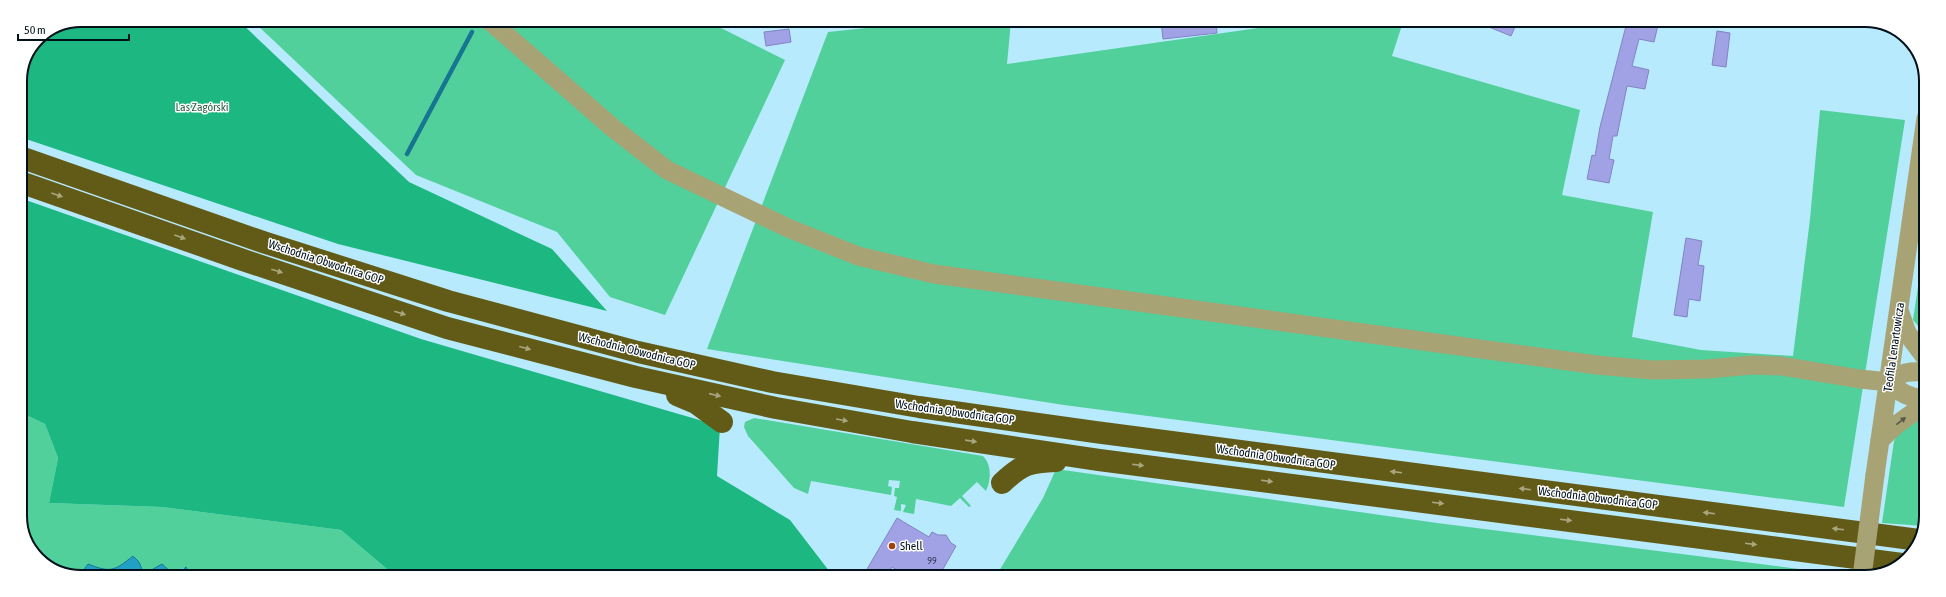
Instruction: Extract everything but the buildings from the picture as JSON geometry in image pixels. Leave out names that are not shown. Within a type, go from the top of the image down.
[{"type":"highway","name":"Wschodnia Obwodnica GOP","points":[[27,159],[263,242],[448,301],[638,352],[772,382],[920,407],[1095,432],[1913,539]]},
{"type":"highway","name":"Wschodnia Obwodnica GOP","points":[[27,184],[240,259],[447,328],[636,377],[784,410],[912,432],[1100,460],[1892,563]]},
{"type":"highway","points":[[636,377],[696,403],[722,422]]},
{"type":"highway","points":[[1002,483],[1016,470],[1028,464],[1100,460]]},
{"type":"street","points":[[497,27],[613,128],[667,170],[781,225],[858,256],[934,274],[1597,365],[1652,370],[1707,369],[1753,365],[1781,366],[1860,379],[1889,382],[1896,390],[1911,398],[1919,399]]},
{"type":"street","name":"Teofila Lenartowicza","points":[[1863,570],[1919,168]]},
{"type":"street","points":[[1899,310],[1907,333],[1919,349]]},
{"type":"street","points":[[1889,382],[1896,376],[1904,373],[1919,372]]},
{"type":"street","points":[[1880,440],[1896,425],[1919,409]]},
{"type":"green space","name":"Las Zagórski","points":[[245,27],[409,182],[552,249],[607,311],[338,244],[27,139],[28,71],[36,51],[51,36],[71,28]]},
{"type":"green space","points":[[259,27],[719,27],[785,60],[665,315],[610,297],[557,232],[416,175]]},
{"type":"green space","points":[[876,27],[1010,27],[1007,64],[1264,27],[1401,27],[1392,56],[1580,110],[1562,195],[1653,212],[1632,337],[1701,350],[1793,356],[1810,219],[1820,110],[1905,120],[1844,507],[1064,405],[707,349],[828,32]]},
{"type":"green space","points":[[27,200],[421,339],[720,426],[717,476],[790,520],[828,570],[388,570],[341,530],[162,507],[49,503],[58,458],[45,424],[27,415]]},
{"type":"green space","points":[[1919,280],[1919,327],[1913,320]]},
{"type":"green space","points":[[27,415],[45,424],[58,458],[49,503],[162,507],[341,530],[388,570],[186,570],[183,568],[182,570],[169,570],[162,564],[152,570],[142,570],[139,562],[133,556],[121,565],[112,569],[102,569],[88,564],[84,570],[74,570],[61,566],[51,561],[38,549],[31,536],[27,519]]},
{"type":"green space","points":[[754,418],[983,456],[988,464],[990,473],[988,487],[986,491],[977,482],[962,496],[971,506],[969,507],[960,498],[951,506],[916,499],[914,514],[903,512],[906,505],[901,504],[901,511],[894,510],[897,497],[894,496],[895,488],[899,488],[900,481],[889,480],[888,486],[892,487],[891,495],[811,481],[808,494],[794,488],[748,436],[744,427],[745,422]]},
{"type":"green space","points":[[1919,418],[1918,526],[1882,523],[1894,441],[1902,428]]},
{"type":"green space","points":[[1056,469],[1437,523],[1807,570],[1000,570],[1043,498]]},
{"type":"water","points":[[133,556],[139,562],[142,570],[84,570],[88,564],[102,569],[112,569],[121,565]]},
{"type":"water","points":[[162,564],[169,570],[152,570]]},
{"type":"waterway","points":[[407,154],[472,32]]},
{"type":"place","name":"Shell","points":[[892,546]]}]
